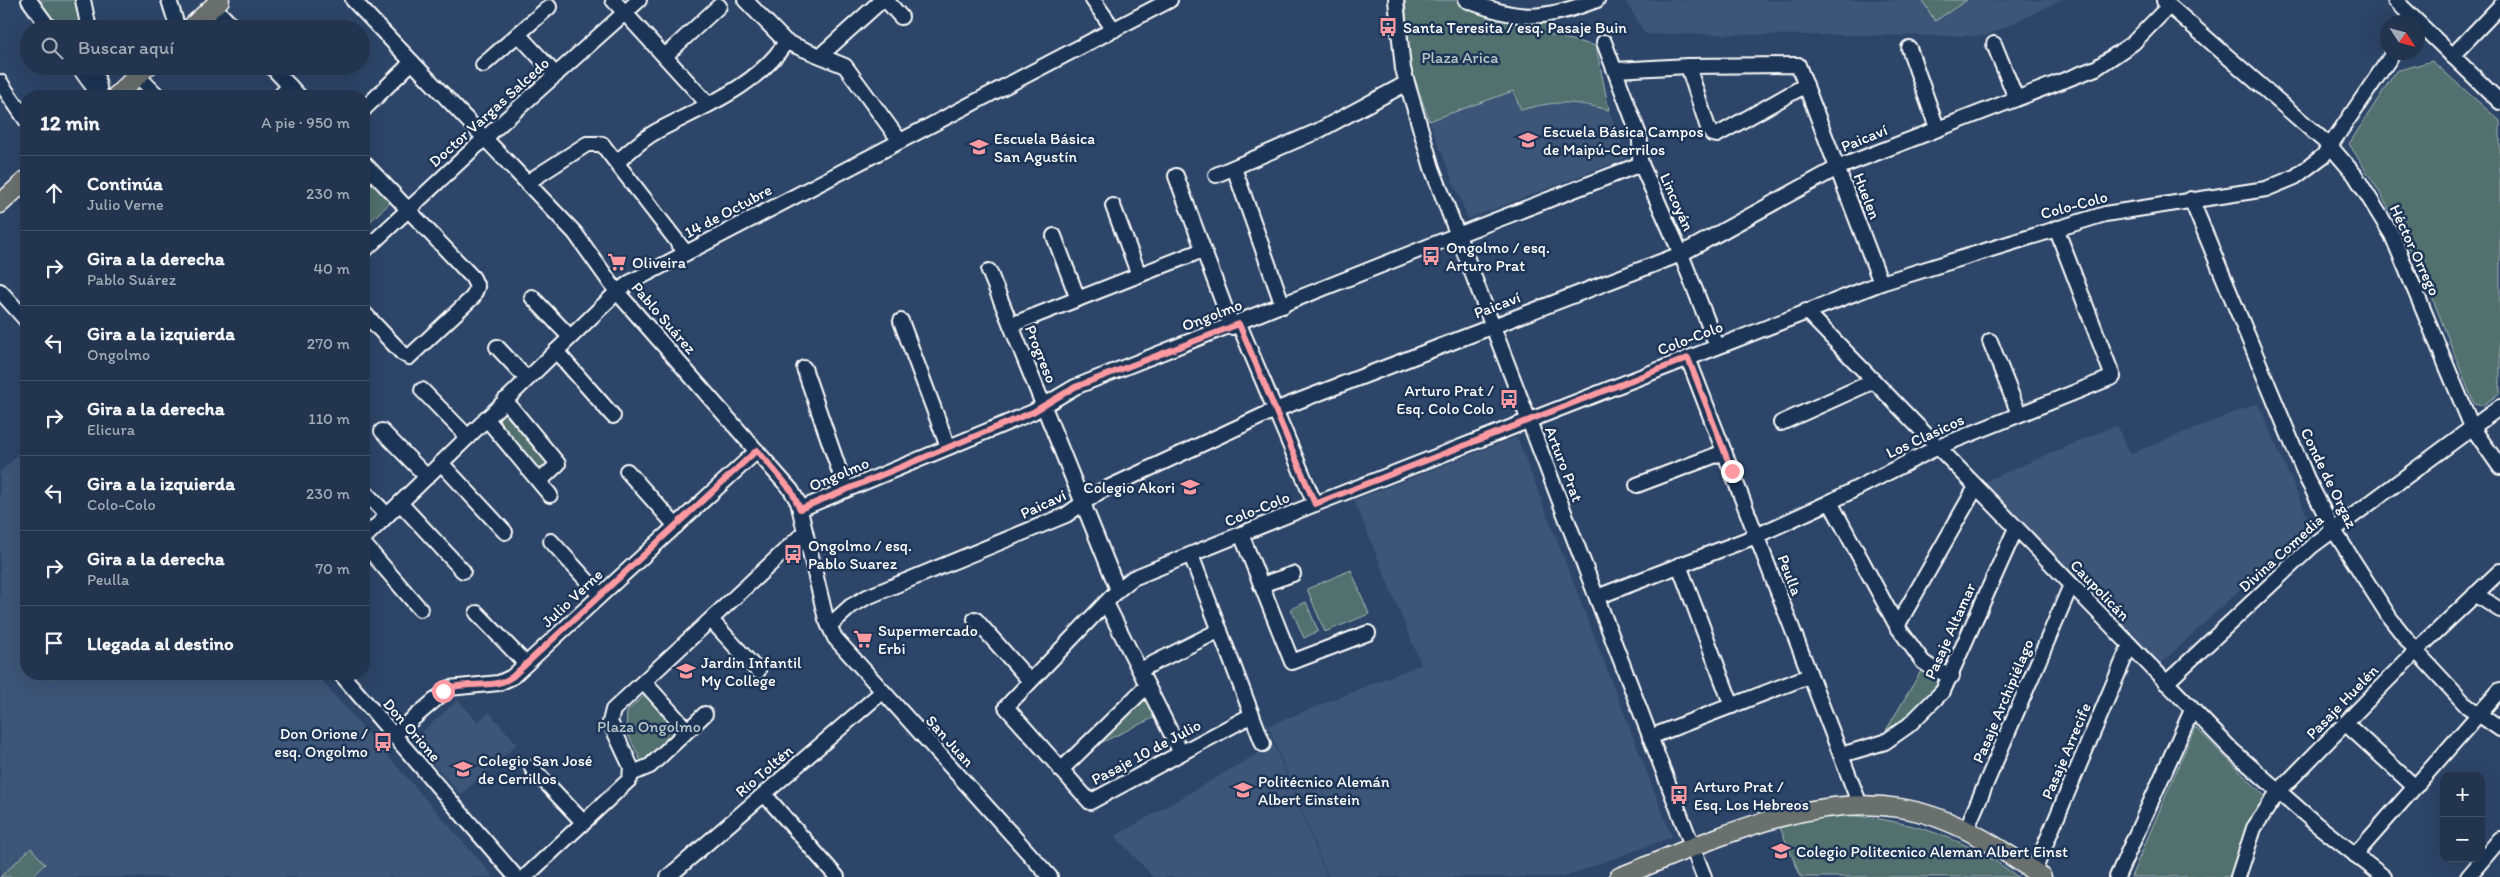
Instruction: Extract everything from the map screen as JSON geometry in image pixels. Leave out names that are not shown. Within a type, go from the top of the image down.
[{"type":"main road","points":[[198,20],[216,3]]},
{"type":"main road","points":[[122,90],[139,75]]},
{"type":"main road","points":[[0,204],[20,186]]},
{"type":"main road","points":[[1619,877],[1693,848],[1799,812],[1830,806],[1860,805],[1917,812],[1966,830],[2038,874]]},
{"type":"street","points":[[29,0],[43,20]]},
{"type":"street","points":[[84,0],[87,20]]},
{"type":"street","points":[[169,0],[175,20]]},
{"type":"street","name":"Pablo Suárez","points":[[353,0],[528,182],[575,234],[617,292],[791,490],[800,509],[829,626]]},
{"type":"street","points":[[613,0],[708,104]]},
{"type":"street","name":"Doctor Vargas Salcedo","points":[[370,246],[485,138],[639,0]]},
{"type":"street","points":[[746,0],[786,42],[842,63],[850,70],[900,140]]},
{"type":"street","points":[[821,55],[882,0]]},
{"type":"street","points":[[886,0],[901,16]]},
{"type":"street","points":[[1093,0],[1114,30]]},
{"type":"street","name":"14 de Octubre","points":[[370,532],[617,292],[686,253],[900,140],[1170,0]]},
{"type":"street","name":"Arturo Prat","points":[[1396,0],[1400,47],[1407,83],[1432,168],[1704,877]]},
{"type":"street","points":[[1466,0],[1509,16],[1536,17],[1560,13],[1596,0]]},
{"type":"street","points":[[2395,0],[2409,15]]},
{"type":"street","points":[[216,3],[228,20]]},
{"type":"street","name":"Paicaví","points":[[829,626],[846,610],[867,597],[1066,516],[1099,492],[1275,410],[1492,325],[1681,254],[1837,168],[2081,74],[2109,60],[2133,43],[2166,3]]},
{"type":"street","name":"Héctor Orrego","points":[[2166,3],[2330,147],[2355,175],[2392,235],[2472,427],[2500,467]]},
{"type":"street","points":[[665,56],[719,6]]},
{"type":"street","points":[[2452,56],[2500,6]]},
{"type":"street","points":[[483,65],[549,7]]},
{"type":"street","points":[[2425,31],[2500,102]]},
{"type":"street","points":[[518,34],[556,75]]},
{"type":"street","points":[[617,162],[648,137],[751,79],[778,53],[786,42]]},
{"type":"street","name":"Lincoyán","points":[[1604,42],[1641,141],[1639,153],[1642,164],[1681,254],[1717,346]]},
{"type":"street","points":[[1994,44],[2016,98]]},
{"type":"street","points":[[1909,48],[1937,128]]},
{"type":"street","name":"Colo-Colo","points":[[1006,707],[1118,590],[1133,578],[1315,504],[1881,283],[2105,214],[2191,199],[2255,191],[2276,186],[2312,166],[2330,147],[2389,60]]},
{"type":"street","points":[[370,103],[412,62]]},
{"type":"street","name":"Huelen","points":[[1688,66],[1798,65],[1881,283]]},
{"type":"street","points":[[1616,70],[1688,66],[1708,128],[1717,135],[1806,86]]},
{"type":"street","points":[[85,75],[96,90]]},
{"type":"street","points":[[96,75],[99,90]]},
{"type":"street","points":[[145,75],[154,90]]},
{"type":"street","points":[[277,75],[288,90]]},
{"type":"street","points":[[0,82],[20,111]]},
{"type":"street","points":[[1216,175],[1318,131],[1407,83]]},
{"type":"street","points":[[528,182],[592,142],[606,147],[686,253]]},
{"type":"street","name":"Ongolmo","points":[[800,509],[1033,412],[1075,387],[1236,325],[1457,235],[1642,164]]},
{"type":"street","points":[[1234,168],[1283,306]]},
{"type":"street","points":[[370,170],[473,278],[477,287],[473,297],[409,357],[402,353],[370,320]]},
{"type":"street","points":[[1176,176],[1203,250],[1315,504]]},
{"type":"street","name":"Conde de Orgaz","points":[[2191,199],[2307,479],[2333,529],[2390,618],[2416,651],[2478,714],[2500,729]]},
{"type":"street","points":[[1113,206],[1139,275]]},
{"type":"street","name":"Los Clasicos","points":[[1597,597],[1756,536],[1830,502],[1938,447],[2113,377],[2056,228]]},
{"type":"street","points":[[1054,236],[1078,299]]},
{"type":"street","points":[[1010,325],[1203,250]]},
{"type":"street","name":"Progreso","points":[[989,271],[1118,590]]},
{"type":"street","points":[[0,291],[20,312]]},
{"type":"street","points":[[532,297],[570,337]]},
{"type":"street","name":"Caupolicán","points":[[1806,311],[2192,710],[2278,792],[2384,877]]},
{"type":"street","points":[[901,321],[948,447]]},
{"type":"street","points":[[1990,341],[2019,414]]},
{"type":"street","points":[[497,348],[527,379]]},
{"type":"street","points":[[556,351],[612,416]]},
{"type":"street","name":"Peulla","points":[[1688,358],[1860,805]]},
{"type":"street","points":[[804,368],[846,490]]},
{"type":"street","points":[[1781,423],[1874,381]]},
{"type":"street","points":[[422,390],[468,437]]},
{"type":"street","points":[[504,400],[558,464],[540,481]]},
{"type":"street","name":"Divina Comedia","points":[[2166,683],[2283,572],[2333,529],[2500,407]]},
{"type":"street","points":[[486,418],[550,495]]},
{"type":"street","points":[[382,431],[426,477]]},
{"type":"street","name":"Julio Verne","points":[[394,735],[449,688],[504,682],[526,664],[757,450]]},
{"type":"street","points":[[1638,486],[1724,452]]},
{"type":"street","points":[[441,463],[505,532]]},
{"type":"street","points":[[627,471],[676,526]]},
{"type":"street","points":[[1897,626],[1976,487]]},
{"type":"street","points":[[370,497],[387,515]]},
{"type":"street","points":[[1830,502],[1897,626],[1922,662],[1935,670],[1952,676]]},
{"type":"street","points":[[400,503],[463,571]]},
{"type":"street","name":"Pasaje Altamar","points":[[1841,755],[1885,742],[1909,725],[1943,691],[1952,676],[2016,528]]},
{"type":"street","points":[[525,877],[625,785],[631,774],[630,763],[612,729],[610,718],[613,710],[805,532]]},
{"type":"street","points":[[1241,534],[1292,662],[1368,633]]},
{"type":"street","points":[[551,541],[600,595]]},
{"type":"street","points":[[370,551],[420,609]]},
{"type":"street","points":[[1191,555],[1263,744]]},
{"type":"street","points":[[1679,565],[1732,706]]},
{"type":"street","name":"Pasaje Huelén","points":[[2238,877],[2254,828],[2278,792],[2416,651],[2500,571]]},
{"type":"street","points":[[1261,585],[1293,574]]},
{"type":"street","name":"Pasaje Archipiélago","points":[[1966,830],[2071,585]]},
{"type":"street","points":[[2475,594],[2500,610]]},
{"type":"street","points":[[1106,603],[1181,753]]},
{"type":"street","points":[[477,613],[526,664]]},
{"type":"street","points":[[975,619],[1030,681]]},
{"type":"street","points":[[711,620],[758,671]]},
{"type":"street","name":"San Juan","points":[[829,626],[840,644],[882,692],[1050,877]]},
{"type":"street","points":[[1140,670],[1220,630]]},
{"type":"street","name":"Pasaje Arrecife","points":[[2038,874],[2130,645]]},
{"type":"street","points":[[1650,737],[1810,676]]},
{"type":"street","name":"Don Orione","points":[[346,680],[516,877]]},
{"type":"street","points":[[644,682],[688,730]]},
{"type":"street","points":[[1061,770],[1148,686]]},
{"type":"street","points":[[2355,855],[2500,690]]},
{"type":"street","name":"Río Toltén","points":[[668,877],[882,692]]},
{"type":"street","name":"Pasaje 10 de Julio","points":[[1006,707],[1090,802],[1252,715]]},
{"type":"street","points":[[2117,877],[2192,710]]},
{"type":"street","points":[[631,774],[646,769],[705,714]]},
{"type":"street","points":[[2345,724],[2415,787]]},
{"type":"street","points":[[532,768],[584,823]]},
{"type":"street","points":[[764,794],[837,877]]},
{"type":"street","points":[[2468,877],[2500,839]]},
{"type":"shaded area","points":[[1625,0],[2062,0],[1986,36],[1645,34]]},
{"type":"shaded area","name":"Escuela Básica Campos de Maipú-Cerrilos","points":[[1513,91],[1521,110],[1547,103],[1565,101],[1609,110],[1627,158],[1468,219],[1429,121]]},
{"type":"shaded area","points":[[2258,403],[2310,523],[2159,666],[1983,482],[2117,425],[2130,454]]},
{"type":"shaded area","points":[[1517,437],[1672,837],[1564,877],[1328,877],[1268,726],[1421,664],[1354,500]]},
{"type":"shaded area","points":[[20,453],[20,680],[321,680],[494,877],[0,877],[0,472]]},
{"type":"shaded area","name":"Colegio San José de Cerrillos","points":[[458,700],[478,722],[489,712],[517,744],[461,795],[412,741]]},
{"type":"shaded area","name":"Politécnico Alemán Albert Einstein","points":[[1274,744],[1327,877],[1153,877],[1115,836]]},
{"type":"green space","points":[[35,0],[82,0],[87,20],[49,20]]},
{"type":"green space","name":"Plaza Arica","points":[[1405,0],[1453,0],[1509,22],[1526,25],[1549,23],[1547,34],[1596,46],[1609,110],[1575,103],[1555,103],[1521,110],[1513,91],[1429,121],[1410,64]]},
{"type":"green space","points":[[1922,0],[1967,0],[1935,21]]},
{"type":"green space","points":[[2432,61],[2500,121],[2500,393],[2482,406],[2474,404],[2421,269],[2379,191],[2349,144],[2396,71]]},
{"type":"green space","points":[[370,179],[391,202],[370,221]]},
{"type":"green space","points":[[502,411],[551,465],[537,478],[488,424]]},
{"type":"green space","points":[[1351,570],[1369,614],[1325,632],[1307,589]]},
{"type":"green space","points":[[1306,602],[1318,631],[1304,638],[1291,609]]},
{"type":"green space","points":[[1921,671],[1943,680],[1924,703],[1885,732]]},
{"type":"green space","name":"Plaza Ongolmo","points":[[649,691],[680,728],[642,763],[626,730],[627,711]]},
{"type":"green space","points":[[1146,699],[1155,717],[1090,748]]},
{"type":"green space","points":[[2195,727],[2265,796],[2232,877],[2131,877]]},
{"type":"green space","points":[[1848,815],[1894,822],[1937,834],[1978,852],[2018,877],[1801,877],[1778,823]]},
{"type":"green space","points":[[31,848],[45,864],[31,877],[0,877]]},
{"type":"place","name":"Santa Teresita / esq. Pasaje Buin","points":[[1388,27]]},
{"type":"place","name":"Escuela Básica Campos de Maipú-Cerrilos","points":[[1528,140]]},
{"type":"place","name":"Escuela Básica San Agustín","points":[[979,147]]},
{"type":"place","name":"Ongolmo / esq. Arturo Prat","points":[[1431,256]]},
{"type":"place","name":"Oliveira","points":[[617,262]]},
{"type":"place","name":"Arturo Prat / Esq. Colo Colo","points":[[1509,399]]},
{"type":"place","name":"Colegio Akori","points":[[1190,487]]},
{"type":"place","name":"Ongolmo / esq. Pablo Suarez","points":[[793,554]]},
{"type":"place","name":"Supermercado Erbi","points":[[863,639]]},
{"type":"place","name":"Jardin Infantil My College","points":[[686,671]]},
{"type":"place","name":"Don Orione / esq. Ongolmo","points":[[383,742]]},
{"type":"place","name":"Colegio San José de Cerrillos","points":[[463,769]]},
{"type":"place","name":"Politécnico Alemán Albert Einstein","points":[[1243,790]]},
{"type":"place","name":"Arturo Prat / Esq. Los Hebreos","points":[[1679,795]]},
{"type":"place","name":"Colegio Politecnico Aleman Albert Einst","points":[[1781,851]]},
{"type":"route","points":[[443,691],[454,686],[504,682],[512,677],[757,450],[796,496],[800,509],[1033,412],[1075,387],[1239,324],[1315,504],[1688,358],[1732,471]]}]
